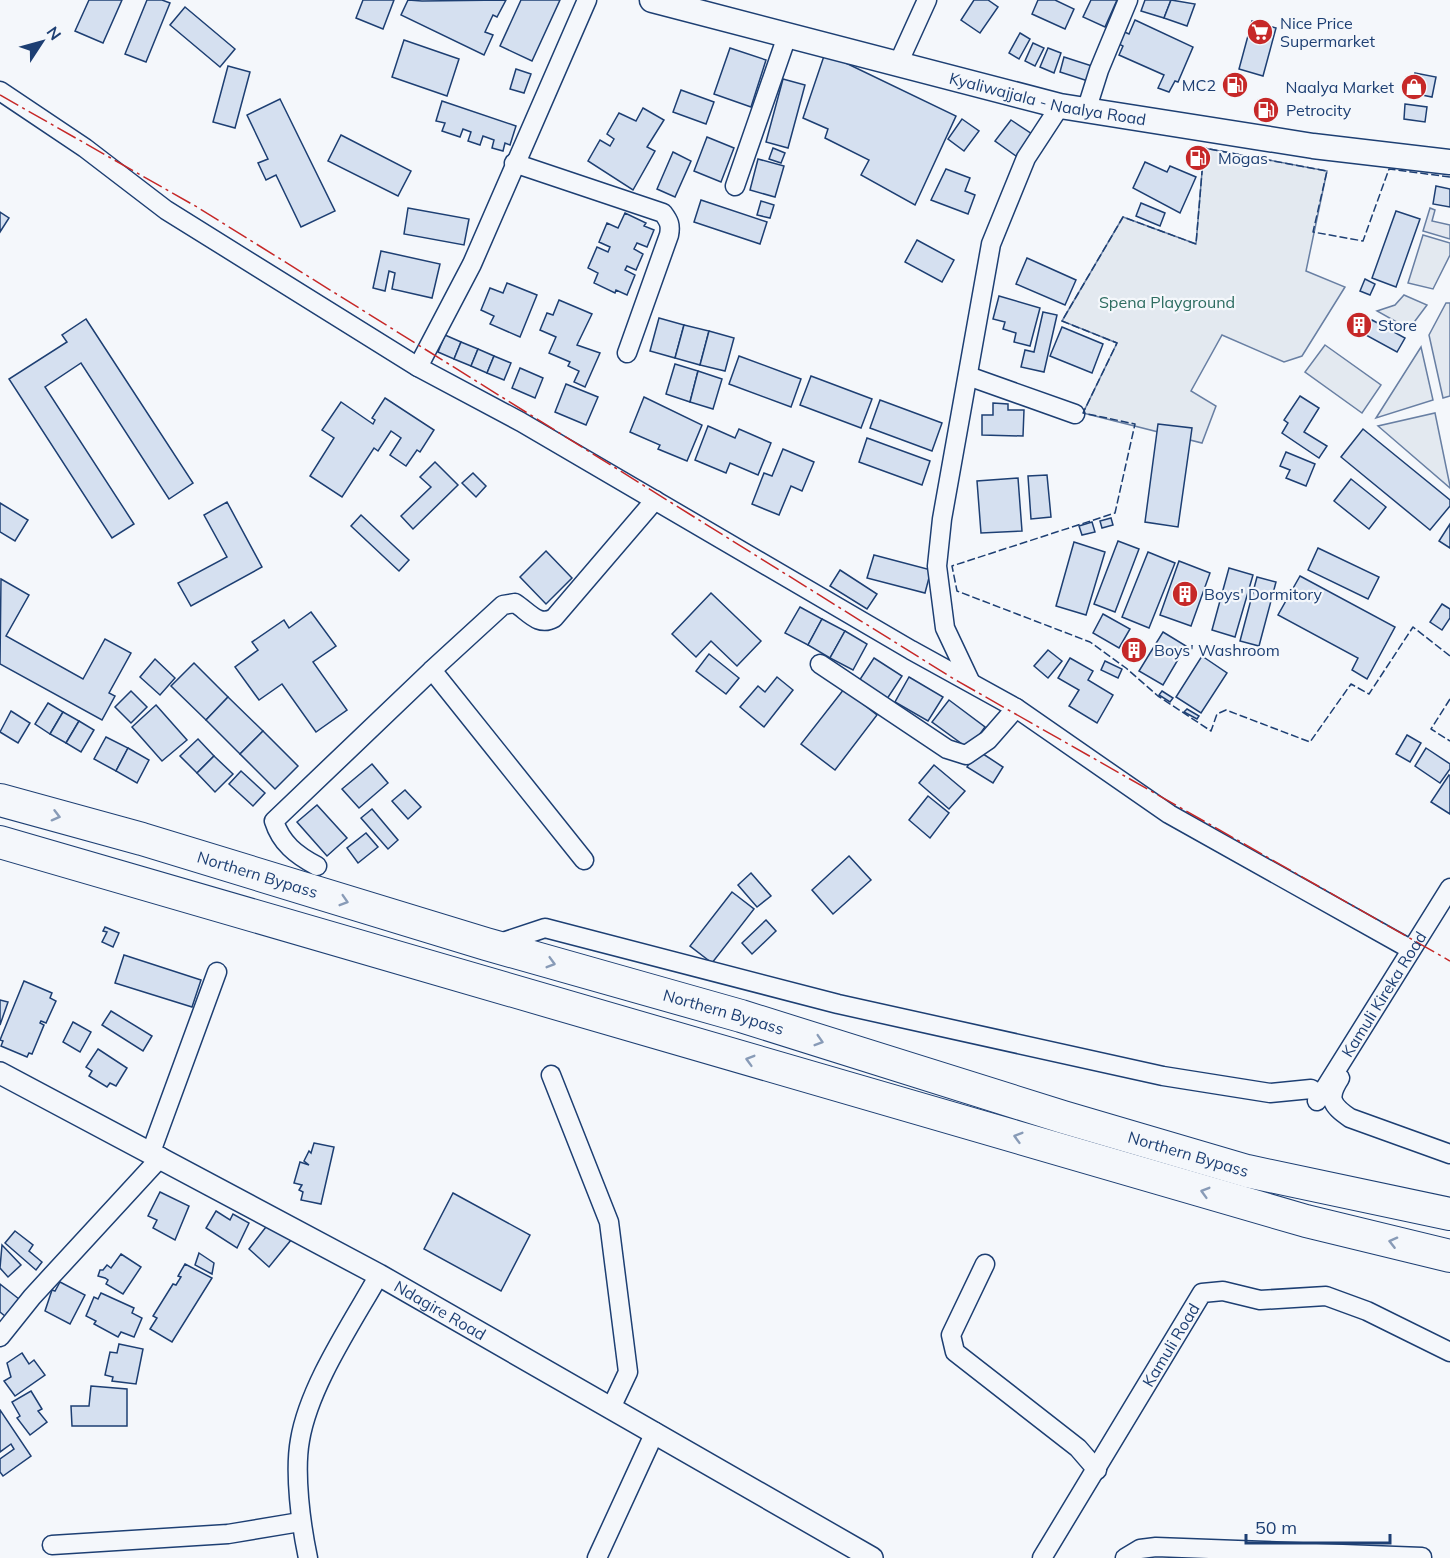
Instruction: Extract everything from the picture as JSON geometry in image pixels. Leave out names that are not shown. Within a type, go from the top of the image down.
[{"type":"highway","name":"Northern Bypass","points":[[0,800],[142,839],[491,946],[741,1016],[1063,1118],[1247,1171],[1450,1214]]},
{"type":"highway","name":"Northern Bypass","points":[[0,842],[1306,1221],[1450,1256]]},
{"type":"main road","name":"Kyaliwajjala - Naalya Road","points":[[652,0],[897,66],[1060,106],[1336,149],[1450,162]]},
{"type":"street","points":[[418,367],[472,264],[514,162],[587,0]]},
{"type":"street","points":[[897,66],[927,0]]},
{"type":"street","points":[[1086,111],[1099,70],[1128,0]]},
{"type":"street","points":[[735,186],[787,36]]},
{"type":"street","points":[[0,91],[85,148],[166,210],[418,367],[521,422],[911,650],[970,681],[1016,708],[1169,814],[1410,949]]},
{"type":"street","points":[[970,681],[945,628],[938,566],[942,519],[991,244],[1026,158],[1060,106]]},
{"type":"street","points":[[514,162],[663,213],[668,220],[671,226],[669,235],[627,353]]},
{"type":"street","points":[[968,376],[1075,414]]},
{"type":"street","points":[[317,866],[301,858],[279,838],[274,821],[503,605],[515,603],[540,622],[554,618],[655,500]]},
{"type":"street","points":[[820,664],[947,749],[966,755],[988,740],[1016,708]]},
{"type":"street","points":[[432,670],[584,860]]},
{"type":"street","name":"Kamuli Kireka Road","points":[[491,946],[545,928],[838,1004],[1163,1076],[1270,1093],[1311,1089],[1319,1098],[1450,888]]},
{"type":"street","points":[[0,1337],[156,1155],[217,972]]},
{"type":"street","points":[[1346,1053],[1352,1058],[1332,1089],[1331,1097],[1339,1110],[1350,1118],[1450,1154]]},
{"type":"street","name":"Ndagire Road","points":[[0,1073],[379,1275],[872,1558]]},
{"type":"street","points":[[551,1075],[609,1222],[628,1372],[611,1408]]},
{"type":"street","points":[[985,1264],[951,1335],[955,1352],[1078,1448],[1097,1470]]},
{"type":"street","points":[[308,1558],[300,1522],[300,1440],[315,1391],[379,1275]]},
{"type":"street","name":"Kamuli Road","points":[[1042,1558],[1202,1293],[1223,1291],[1260,1300],[1326,1296],[1366,1311],[1450,1352]]},
{"type":"street","points":[[597,1558],[655,1432]]},
{"type":"street","points":[[52,1545],[157,1536],[228,1534],[300,1522]]},
{"type":"street","points":[[1125,1558],[1140,1549],[1156,1546],[1422,1557]]},
{"type":"green space","name":"Spena Playground","points":[[1204,148],[1327,171],[1306,271],[1345,287],[1302,356],[1284,362],[1222,335],[1191,391],[1216,406],[1202,443],[1083,413],[1117,343],[1062,321],[1123,217],[1196,244]]},
{"type":"green space","points":[[1423,235],[1450,243],[1450,255],[1433,289],[1408,283]]},
{"type":"green space","points":[[1404,295],[1427,305],[1409,329],[1377,311],[1395,305]]},
{"type":"green space","points":[[1446,303],[1450,303],[1450,396],[1443,398],[1429,335]]},
{"type":"green space","points":[[1325,345],[1381,385],[1362,413],[1305,372]]},
{"type":"green space","points":[[1421,347],[1433,400],[1376,418]]},
{"type":"green space","points":[[1435,413],[1450,486],[1450,488],[1378,426]]},
{"type":"shaded area","points":[[1430,208],[1435,210],[1432,221],[1450,225],[1450,239],[1423,231]]},
{"type":"building","points":[[89,0],[122,0],[103,43],[75,31]]},
{"type":"building","points":[[147,0],[162,0],[170,3],[146,62],[125,54]]},
{"type":"building","points":[[363,0],[394,0],[383,29],[356,18]]},
{"type":"building","points":[[408,0],[506,0],[497,17],[493,15],[485,32],[493,35],[484,55],[401,15]]},
{"type":"building","points":[[521,0],[560,0],[532,61],[500,46]]},
{"type":"building","points":[[974,0],[988,0],[998,7],[980,33],[961,20]]},
{"type":"building","points":[[1038,0],[1055,0],[1074,9],[1065,29],[1032,14]]},
{"type":"building","points":[[1091,0],[1117,0],[1105,27],[1083,17]]},
{"type":"building","points":[[1145,0],[1171,0],[1164,18],[1141,11]]},
{"type":"building","points":[[1171,0],[1195,4],[1187,26],[1164,18]]},
{"type":"building","points":[[185,7],[235,49],[220,67],[170,25]]},
{"type":"building","points":[[1135,20],[1193,47],[1178,82],[1175,81],[1169,92],[1158,88],[1164,75],[1119,55],[1123,46],[1115,42],[1120,30],[1129,34]]},
{"type":"building","points":[[1252,21],[1276,28],[1263,76],[1239,69]]},
{"type":"building","points":[[1020,33],[1030,39],[1019,59],[1009,53]]},
{"type":"building","points":[[404,40],[459,59],[447,96],[392,77]]},
{"type":"building","points":[[1033,43],[1044,48],[1035,66],[1025,61]]},
{"type":"building","points":[[730,48],[766,60],[751,107],[714,94]]},
{"type":"building","points":[[1048,48],[1061,53],[1054,73],[1040,67]]},
{"type":"building","points":[[825,53],[956,116],[915,205],[861,175],[869,160],[825,138],[828,129],[803,118]]},
{"type":"building","points":[[1064,57],[1092,66],[1088,81],[1060,72]]},
{"type":"building","points":[[228,66],[250,72],[235,128],[213,122]]},
{"type":"building","points":[[516,69],[531,74],[524,93],[510,89]]},
{"type":"building","points":[[1415,73],[1436,77],[1432,97],[1412,93]]},
{"type":"building","points":[[783,79],[805,85],[788,148],[766,142]]},
{"type":"building","points":[[681,90],[714,102],[706,124],[673,112]]},
{"type":"building","points":[[280,99],[335,211],[301,227],[276,175],[266,180],[258,163],[268,159],[247,115]]},
{"type":"building","points":[[442,101],[516,126],[510,145],[505,143],[503,151],[492,148],[494,140],[483,136],[480,145],[468,141],[471,132],[463,129],[460,137],[442,131],[445,123],[436,121]]},
{"type":"building","points":[[1405,104],[1427,107],[1425,122],[1404,119]]},
{"type":"building","points":[[643,108],[664,120],[647,147],[655,151],[633,190],[588,161],[600,140],[610,146],[614,139],[607,134],[619,113],[636,121]]},
{"type":"building","points":[[962,119],[979,131],[964,151],[948,139]]},
{"type":"building","points":[[1011,120],[1032,134],[1016,156],[995,141]]},
{"type":"building","points":[[341,135],[411,171],[398,196],[328,161]]},
{"type":"building","points":[[707,137],[734,148],[721,182],[694,171]]},
{"type":"building","points":[[773,148],[785,153],[781,163],[769,159]]},
{"type":"building","points":[[673,152],[691,161],[675,197],[657,189]]},
{"type":"building","points":[[758,159],[784,166],[775,197],[750,190]]},
{"type":"building","points":[[1145,162],[1167,172],[1170,166],[1196,177],[1180,213],[1133,188]]},
{"type":"building","points":[[946,169],[970,178],[965,191],[975,195],[968,214],[931,200]]},
{"type":"building","points":[[1436,186],[1450,189],[1450,207],[1433,204]]},
{"type":"building","points":[[701,200],[767,222],[760,244],[694,222]]},
{"type":"building","points":[[761,201],[774,205],[770,218],[757,215]]},
{"type":"building","points":[[1141,203],[1165,213],[1160,226],[1136,216]]},
{"type":"building","points":[[408,208],[469,219],[464,245],[404,234]]},
{"type":"building","points":[[1396,211],[1420,219],[1396,287],[1372,278]]},
{"type":"building","points":[[0,212],[9,218],[0,232]]},
{"type":"building","points":[[625,213],[646,223],[644,226],[654,230],[647,247],[637,243],[634,249],[643,254],[636,270],[627,266],[625,270],[635,275],[627,295],[616,290],[615,293],[594,283],[598,273],[588,268],[597,247],[608,252],[610,247],[599,242],[607,223],[618,228]]},
{"type":"building","points":[[917,240],[954,260],[942,282],[905,262]]},
{"type":"building","points":[[381,251],[440,264],[432,298],[392,289],[395,273],[389,271],[385,291],[373,288]]},
{"type":"building","points":[[1027,258],[1076,280],[1065,305],[1016,284]]},
{"type":"building","points":[[1365,279],[1375,284],[1370,295],[1360,291]]},
{"type":"building","points":[[507,283],[537,295],[520,337],[490,324],[494,316],[481,310],[490,288],[503,293]]},
{"type":"building","points":[[999,296],[1040,308],[1030,346],[1014,342],[1016,333],[1003,329],[1005,322],[993,319]]},
{"type":"building","points":[[559,300],[592,314],[577,345],[600,353],[585,387],[574,382],[579,371],[568,366],[570,362],[549,353],[556,337],[540,330],[547,313],[553,315]]},
{"type":"building","points":[[1043,312],[1057,315],[1044,372],[1021,367],[1025,350],[1034,352]]},
{"type":"building","name":"Store","points":[[1360,315],[1366,318],[1358,334],[1353,332]]},
{"type":"building","points":[[659,318],[684,325],[675,358],[650,351]]},
{"type":"building","points":[[86,319],[193,483],[169,499],[81,363],[45,387],[134,524],[112,538],[9,379],[67,342],[62,335]]},
{"type":"building","points":[[1372,320],[1405,338],[1397,352],[1364,334]]},
{"type":"building","points":[[684,325],[709,331],[700,365],[675,358]]},
{"type":"building","points":[[1062,327],[1103,344],[1092,373],[1050,356]]},
{"type":"building","points":[[709,331],[734,338],[725,371],[700,365]]},
{"type":"building","points":[[445,335],[461,342],[454,359],[438,352]]},
{"type":"building","points":[[461,342],[478,349],[471,366],[454,359]]},
{"type":"building","points":[[478,349],[494,356],[487,373],[471,366]]},
{"type":"building","points":[[494,356],[511,363],[504,380],[487,373]]},
{"type":"building","points":[[739,356],[801,379],[791,407],[729,384]]},
{"type":"building","points":[[675,364],[698,371],[690,402],[666,394]]},
{"type":"building","points":[[520,368],[543,378],[535,398],[512,388]]},
{"type":"building","points":[[698,371],[722,379],[713,409],[690,402]]},
{"type":"building","points":[[811,376],[872,399],[861,428],[800,405]]},
{"type":"building","points":[[566,384],[598,397],[586,425],[555,412]]},
{"type":"building","points":[[1300,396],[1319,408],[1304,432],[1327,446],[1319,458],[1282,433],[1288,423],[1284,420]]},
{"type":"building","points":[[644,397],[702,425],[687,461],[658,449],[660,445],[630,432]]},
{"type":"building","points":[[385,398],[434,430],[420,452],[417,450],[406,466],[390,455],[401,438],[391,431],[378,451],[374,448],[342,497],[310,476],[334,438],[322,430],[341,402],[373,424],[375,420],[372,418]]},
{"type":"building","points":[[880,400],[942,423],[932,451],[870,428]]},
{"type":"building","points":[[993,403],[1008,404],[1008,410],[1024,410],[1023,436],[982,435],[982,415],[993,415]]},
{"type":"building","points":[[1158,424],[1192,428],[1178,527],[1145,522]]},
{"type":"building","points":[[708,426],[735,438],[739,429],[771,443],[758,475],[730,463],[726,473],[695,460]]},
{"type":"building","points":[[1363,429],[1450,500],[1450,506],[1430,530],[1341,457]]},
{"type":"building","points":[[867,438],[930,461],[922,485],[859,462]]},
{"type":"building","points":[[783,449],[814,462],[802,491],[791,486],[779,515],[752,504],[764,473],[772,476]]},
{"type":"building","points":[[1286,452],[1315,464],[1306,486],[1286,478],[1290,470],[1280,466]]},
{"type":"building","points":[[435,462],[458,485],[413,529],[401,516],[431,487],[420,477]]},
{"type":"building","points":[[473,473],[486,486],[476,497],[462,483]]},
{"type":"building","points":[[1047,475],[1051,517],[1031,519],[1028,476]]},
{"type":"building","points":[[1018,478],[1022,531],[981,533],[977,481]]},
{"type":"building","points":[[1351,479],[1386,507],[1369,529],[1334,501]]},
{"type":"building","points":[[227,502],[262,567],[191,606],[178,583],[227,557],[204,515]]},
{"type":"building","points":[[0,503],[28,520],[15,541],[0,532]]},
{"type":"building","points":[[361,515],[409,560],[399,571],[351,526]]},
{"type":"building","points":[[1111,518],[1113,525],[1102,528],[1100,521]]},
{"type":"building","points":[[1092,522],[1095,532],[1082,535],[1079,526]]},
{"type":"building","points":[[1450,524],[1450,548],[1439,541]]},
{"type":"building","points":[[1118,541],[1139,549],[1115,612],[1094,604]]},
{"type":"building","points":[[1074,542],[1105,552],[1086,615],[1056,606]]},
{"type":"building","points":[[1318,548],[1379,577],[1368,599],[1308,570]]},
{"type":"building","points":[[546,551],[572,578],[546,604],[520,577]]},
{"type":"building","points":[[1148,552],[1175,563],[1149,628],[1122,617]]},
{"type":"building","points":[[874,555],[931,570],[925,593],[867,578]]},
{"type":"building","name":"Boys' Dormitory","points":[[1179,561],[1210,573],[1191,626],[1160,615]]},
{"type":"building","points":[[1229,568],[1253,575],[1235,637],[1212,630]]},
{"type":"building","points":[[840,570],[877,594],[867,609],[830,586]]},
{"type":"building","points":[[1300,576],[1395,627],[1367,679],[1352,670],[1358,658],[1278,615]]},
{"type":"building","points":[[1257,577],[1276,582],[1259,646],[1240,641]]},
{"type":"building","points":[[1,579],[29,595],[6,636],[83,679],[105,639],[131,653],[109,693],[115,696],[102,720],[0,664]]},
{"type":"building","points":[[711,593],[761,641],[737,666],[711,641],[696,657],[672,634]]},
{"type":"building","points":[[1442,604],[1450,609],[1450,618],[1442,630],[1430,622]]},
{"type":"building","points":[[800,607],[822,619],[808,645],[785,633]]},
{"type":"building","points":[[311,612],[336,646],[313,662],[347,710],[316,732],[282,684],[259,700],[235,667],[258,650],[252,642],[284,620],[289,628]]},
{"type":"building","points":[[1103,614],[1130,629],[1119,648],[1093,633]]},
{"type":"building","points":[[822,619],[845,631],[830,658],[808,645]]},
{"type":"building","points":[[845,631],[867,644],[853,670],[830,658]]},
{"type":"building","name":"Boys' Dormitory","points":[[1163,632],[1186,646],[1163,685],[1139,671]]},
{"type":"building","name":"Boys' Washroom","points":[[1136,641],[1142,645],[1133,659],[1126,655]]},
{"type":"building","points":[[1048,650],[1062,661],[1048,678],[1034,666]]},
{"type":"building","points":[[709,654],[739,678],[726,694],[696,671]]},
{"type":"building","points":[[1202,656],[1227,673],[1201,713],[1176,697]]},
{"type":"building","points":[[874,658],[902,676],[885,702],[857,684]]},
{"type":"building","points":[[1070,658],[1093,671],[1088,680],[1113,695],[1097,723],[1069,706],[1079,690],[1058,678]]},
{"type":"building","points":[[155,659],[175,678],[160,695],[140,677]]},
{"type":"building","points":[[1105,661],[1122,669],[1118,678],[1101,670]]},
{"type":"building","points":[[194,663],[228,697],[206,720],[171,686]]},
{"type":"building","points":[[777,677],[793,690],[764,727],[740,707],[758,686],[765,692]]},
{"type":"building","points":[[909,677],[943,697],[928,721],[895,702]]},
{"type":"building","points":[[844,689],[877,715],[835,770],[801,744]]},
{"type":"building","points":[[131,691],[147,707],[131,723],[115,707]]},
{"type":"building","name":"Boys' Washroom","points":[[1162,691],[1173,698],[1170,702],[1159,695]]},
{"type":"building","points":[[228,697],[263,731],[240,754],[206,720]]},
{"type":"building","points":[[949,700],[985,727],[969,749],[932,722]]},
{"type":"building","points":[[48,703],[63,712],[50,734],[35,724]]},
{"type":"building","points":[[156,705],[187,740],[162,761],[132,727]]},
{"type":"building","name":"Boys' Washroom","points":[[1187,709],[1199,716],[1197,719],[1184,712]]},
{"type":"building","points":[[11,711],[30,723],[18,743],[0,732]]},
{"type":"building","points":[[63,712],[79,721],[66,743],[50,734]]},
{"type":"building","points":[[79,721],[94,730],[81,752],[66,743]]},
{"type":"building","points":[[263,731],[298,766],[275,789],[240,754]]},
{"type":"building","points":[[1407,735],[1421,743],[1410,762],[1396,754]]},
{"type":"building","points":[[106,737],[128,748],[116,771],[94,759]]},
{"type":"building","points":[[198,739],[214,756],[197,773],[180,756]]},
{"type":"building","points":[[128,748],[149,760],[137,783],[116,771]]},
{"type":"building","points":[[1426,748],[1450,764],[1450,769],[1440,783],[1415,766]]},
{"type":"building","points":[[977,750],[1003,767],[993,783],[967,767]]},
{"type":"building","points":[[214,756],[233,774],[215,792],[197,773]]},
{"type":"building","points":[[372,764],[388,783],[359,808],[342,789]]},
{"type":"building","points":[[934,765],[965,791],[949,809],[919,783]]},
{"type":"building","points":[[241,771],[265,793],[253,806],[229,784]]},
{"type":"building","points":[[1450,776],[1450,814],[1431,802]]},
{"type":"building","points":[[405,790],[421,807],[408,819],[392,801]]},
{"type":"building","points":[[928,796],[949,813],[930,838],[909,820]]},
{"type":"building","points":[[317,805],[347,838],[327,856],[297,822]]},
{"type":"building","points":[[372,809],[398,840],[388,849],[361,818]]},
{"type":"building","points":[[366,833],[378,847],[358,863],[347,848]]},
{"type":"building","points":[[849,856],[871,880],[833,914],[812,890]]},
{"type":"building","points":[[751,873],[771,896],[757,907],[738,885]]},
{"type":"building","points":[[732,892],[754,909],[712,963],[690,946]]},
{"type":"building","points":[[766,920],[776,931],[752,954],[742,943]]},
{"type":"building","points":[[105,927],[119,933],[113,947],[102,942],[107,932],[103,931]]},
{"type":"building","points":[[124,955],[201,980],[192,1007],[115,983]]},
{"type":"building","points":[[24,981],[52,993],[50,998],[56,1001],[46,1023],[41,1021],[40,1023],[44,1025],[32,1054],[29,1053],[27,1057],[1,1046],[3,1041],[0,1040]]},
{"type":"building","points":[[0,1000],[8,1002],[0,1025]]},
{"type":"building","points":[[111,1011],[152,1036],[143,1051],[102,1025]]},
{"type":"building","points":[[73,1022],[91,1032],[80,1052],[63,1042]]},
{"type":"building","points":[[98,1049],[127,1068],[116,1086],[110,1083],[107,1087],[89,1076],[92,1071],[86,1067]]},
{"type":"building","points":[[314,1143],[334,1147],[321,1204],[301,1200],[303,1192],[299,1190],[302,1185],[294,1183],[300,1162],[309,1165],[304,1161],[309,1151],[311,1153]]},
{"type":"building","points":[[160,1192],[189,1206],[175,1240],[153,1228],[157,1220],[148,1216]]},
{"type":"building","points":[[453,1193],[530,1235],[501,1291],[424,1249]]},
{"type":"building","points":[[216,1211],[230,1220],[233,1214],[249,1223],[237,1248],[206,1228]]},
{"type":"building","points":[[269,1223],[291,1240],[269,1267],[249,1249]]},
{"type":"building","points":[[15,1231],[33,1245],[29,1251],[42,1262],[36,1270],[5,1243]]},
{"type":"building","points":[[2,1245],[21,1265],[8,1277],[0,1268]]},
{"type":"building","points":[[199,1253],[214,1263],[212,1274],[195,1265]]},
{"type":"building","points":[[121,1254],[141,1267],[123,1294],[106,1284],[108,1280],[98,1276],[100,1270],[107,1265],[111,1268]]},
{"type":"building","points":[[185,1264],[212,1278],[172,1342],[150,1329],[157,1318],[153,1316],[173,1284],[176,1285],[181,1277],[178,1276]]},
{"type":"building","points":[[60,1282],[85,1295],[70,1324],[45,1311],[52,1290],[55,1291]]},
{"type":"building","points":[[0,1284],[19,1299],[5,1316],[0,1312]]},
{"type":"building","points":[[101,1293],[134,1308],[132,1313],[142,1318],[134,1337],[121,1332],[118,1337],[94,1324],[96,1321],[86,1316],[94,1297],[98,1299]]},
{"type":"building","points":[[119,1344],[143,1349],[136,1384],[112,1381],[113,1377],[105,1375],[110,1352],[117,1353]]},
{"type":"building","points":[[22,1353],[29,1364],[34,1360],[45,1375],[15,1396],[4,1381],[11,1377],[7,1363]]},
{"type":"building","points":[[91,1386],[127,1389],[127,1426],[72,1426],[71,1406],[89,1406]]},
{"type":"building","points":[[31,1391],[42,1409],[38,1411],[47,1422],[30,1435],[17,1418],[20,1416],[12,1402]]},
{"type":"building","points":[[0,1410],[31,1456],[3,1476],[0,1472],[0,1459],[14,1449],[11,1444],[0,1452]]},
{"type":"fence","points":[[1450,177],[1389,169],[1363,241],[1313,232],[1327,171],[1204,148],[1196,244],[1123,217],[1062,321],[1117,343],[1083,413],[1135,424],[1115,513],[952,566],[957,591],[1090,642],[1126,668],[1158,696],[1211,731],[1217,714],[1226,710],[1310,742],[1351,684],[1369,694],[1413,627],[1450,656]]},
{"type":"fence","points":[[1450,699],[1431,729],[1450,741]]},
{"type":"power","points":[[0,95],[197,207],[954,679],[1450,961]]},
{"type":"place","name":"Nice Price Supermarket","points":[[1260,32]]},
{"type":"place","name":"MC2","points":[[1235,85]]},
{"type":"place","name":"Naalya Market","points":[[1414,87]]},
{"type":"place","name":"Petrocity","points":[[1266,110]]},
{"type":"place","name":"Mogas","points":[[1198,158]]},
{"type":"place","name":"Store","points":[[1359,325]]},
{"type":"place","name":"Boys' Dormitory","points":[[1185,594]]},
{"type":"place","name":"Boys' Washroom","points":[[1134,650]]}]
